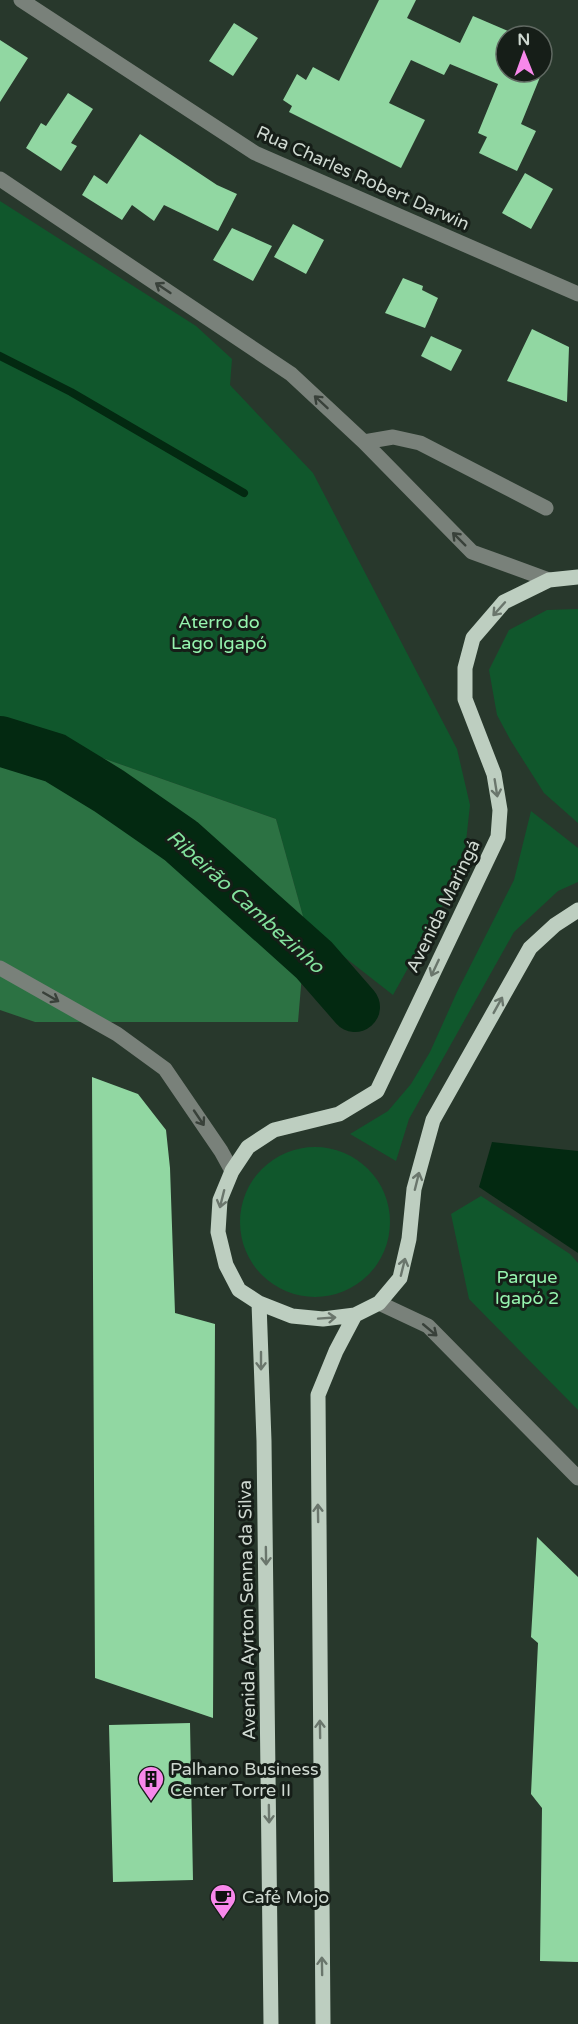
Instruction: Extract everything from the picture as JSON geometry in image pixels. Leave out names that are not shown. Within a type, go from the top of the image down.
[{"type":"main road","name":"Avenida Maringá","points":[[379,1303],[355,1315],[323,1319],[292,1316],[259,1303],[239,1290],[226,1265],[218,1232],[220,1200],[232,1171],[249,1147],[274,1130],[339,1114],[377,1091],[498,837],[500,810],[494,774],[465,699],[465,668],[473,638],[504,602],[549,580],[578,577]]},
{"type":"main road","points":[[379,1303],[400,1278],[409,1239],[414,1189],[433,1120],[530,948],[555,925],[578,910]]},
{"type":"main road","name":"Avenida Ayrton Senna da Silva","points":[[259,1303],[264,1441],[271,2024]]},
{"type":"main road","points":[[322,2024],[318,1395],[336,1351],[355,1315]]},
{"type":"street","name":"Rua Charles Robert Darwin","points":[[21,0],[255,153],[578,294]]},
{"type":"street","points":[[0,179],[291,374],[363,442],[472,552],[549,580]]},
{"type":"street","points":[[363,442],[393,437],[420,443],[546,508]]},
{"type":"street","points":[[0,968],[117,1034],[165,1069],[232,1171]]},
{"type":"street","points":[[379,1303],[428,1326],[578,1478]]},
{"type":"green space","name":"Aterro do Lago Igapó","points":[[0,201],[196,326],[232,359],[230,385],[313,473],[457,749],[470,805],[463,869],[393,995],[306,927],[276,819],[0,722]]},
{"type":"green space","points":[[578,609],[578,823],[544,793],[511,741],[497,715],[489,670],[509,630],[547,610]]},
{"type":"green space","points":[[531,811],[578,848],[578,882],[558,891],[514,932],[409,1119],[396,1161],[350,1134],[388,1111],[411,1084],[430,1052],[457,992],[514,880]]},
{"type":"green space","points":[[315,1147],[330,1148],[344,1153],[368,1169],[384,1193],[389,1207],[389,1237],[384,1251],[368,1275],[344,1291],[330,1296],[315,1297],[300,1296],[286,1291],[262,1275],[246,1251],[241,1237],[240,1222],[241,1207],[246,1193],[262,1169],[286,1153],[300,1148]]},
{"type":"green space","name":"Parque Igapó 2","points":[[481,1196],[570,1254],[578,1263],[578,1410],[469,1299],[451,1214]]},
{"type":"shaded area","points":[[0,722],[276,819],[306,927],[298,1022],[35,1022],[0,1010]]},
{"type":"shaded area","points":[[492,1142],[578,1151],[578,1253],[479,1187]]},
{"type":"building","points":[[379,0],[416,0],[407,18],[460,43],[473,16],[494,25],[494,82],[450,64],[444,75],[411,60],[389,103],[425,120],[401,168],[289,112],[292,106],[283,100],[297,74],[306,80],[313,67],[339,81]]},
{"type":"building","points":[[234,23],[258,38],[233,76],[209,61]]},
{"type":"building","points":[[0,40],[28,58],[0,102]]},
{"type":"building","points":[[498,84],[537,84],[521,124],[536,131],[517,171],[479,153],[487,137],[478,133]]},
{"type":"building","points":[[68,93],[93,109],[71,143],[77,146],[61,171],[26,148],[41,123],[46,126]]},
{"type":"building","points":[[140,134],[217,185],[237,194],[218,231],[164,205],[154,221],[132,205],[122,220],[82,195],[94,175],[107,184]]},
{"type":"building","points":[[525,173],[553,189],[531,229],[502,213]]},
{"type":"building","points":[[293,224],[324,240],[306,274],[274,257]]},
{"type":"building","points":[[232,228],[272,246],[253,281],[213,260]]},
{"type":"building","points":[[403,278],[423,286],[422,290],[438,298],[425,328],[385,313]]},
{"type":"building","points":[[532,329],[569,347],[567,402],[507,381]]},
{"type":"building","points":[[431,336],[462,350],[451,371],[421,356]]},
{"type":"building","points":[[92,1077],[138,1094],[166,1130],[170,1168],[175,1313],[215,1324],[213,1718],[95,1678]]},
{"type":"building","points":[[537,1537],[578,1577],[578,1962],[540,1961],[542,1808],[531,1794],[538,1643],[531,1637]]},
{"type":"building","name":"Palhano Business Center Torre II","points":[[190,1723],[193,1880],[113,1882],[109,1725]]},
{"type":"waterway","points":[[0,356],[71,392],[244,493]]},
{"type":"waterway","name":"Ribeirão Cambezinho","points":[[0,741],[55,758],[109,791],[181,841],[314,960],[355,1007]]},
{"type":"place","name":"Palhano Business Center Torre II","points":[[151,1802]]},
{"type":"place","name":"Café Mojo","points":[[223,1920]]}]
